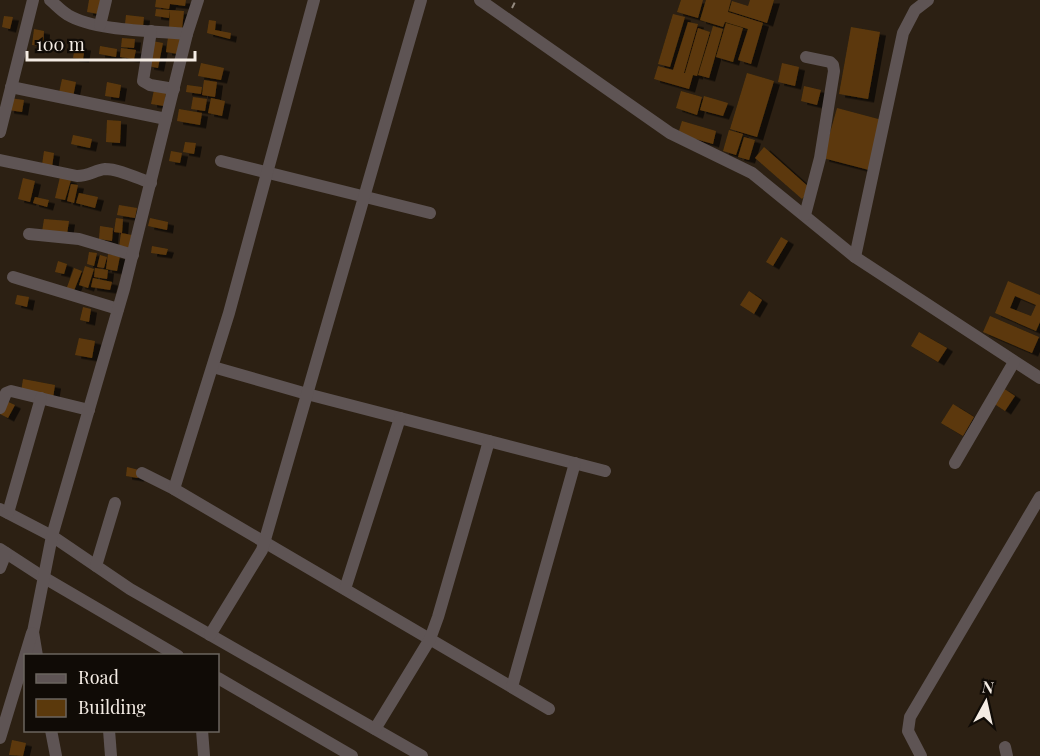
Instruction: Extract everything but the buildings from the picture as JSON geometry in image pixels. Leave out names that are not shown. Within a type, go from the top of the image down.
[{"type":"street","points":[[0,132],[33,0]]},
{"type":"street","points":[[50,0],[70,16],[100,25],[187,34]]},
{"type":"street","points":[[100,25],[106,0]]},
{"type":"street","points":[[26,654],[33,632],[52,536],[133,255],[187,34],[198,0]]},
{"type":"street","points":[[174,489],[213,367],[314,0]]},
{"type":"street","points":[[210,635],[253,567],[264,542],[421,0]]},
{"type":"street","points":[[480,0],[670,133],[741,166],[855,257],[1040,378]]},
{"type":"street","points":[[855,257],[903,33],[915,10],[928,0]]},
{"type":"street","points":[[151,31],[143,81],[150,85],[174,89]]},
{"type":"street","points":[[805,215],[820,158],[834,71],[830,63],[806,57]]},
{"type":"street","points":[[11,87],[166,119]]},
{"type":"street","points":[[0,160],[77,176],[87,176],[100,170],[112,170],[150,183]]},
{"type":"street","points":[[221,161],[430,213]]},
{"type":"street","points":[[29,234],[79,239],[133,255]]},
{"type":"street","points":[[13,277],[118,309]]},
{"type":"street","points":[[955,463],[1014,362]]},
{"type":"street","points":[[213,367],[307,394],[605,471]]},
{"type":"street","points":[[0,408],[8,391],[89,410]]},
{"type":"street","points":[[41,398],[4,511],[52,536],[130,589],[422,756]]},
{"type":"street","points":[[345,589],[400,418]]},
{"type":"street","points":[[375,729],[430,639],[489,441]]},
{"type":"street","points":[[512,687],[575,463]]},
{"type":"street","points":[[142,473],[174,489],[549,709]]},
{"type":"street","points":[[921,756],[908,731],[910,717],[1040,497]]},
{"type":"street","points":[[96,566],[115,503]]},
{"type":"street","points":[[0,568],[3,551],[175,654]]},
{"type":"street","points":[[33,632],[37,654]]},
{"type":"street","points":[[0,738],[24,661]]},
{"type":"street","points":[[219,679],[352,756]]},
{"type":"street","points":[[51,732],[56,756]]},
{"type":"street","points":[[109,732],[111,756]]},
{"type":"street","points":[[202,732],[204,756]]}]
